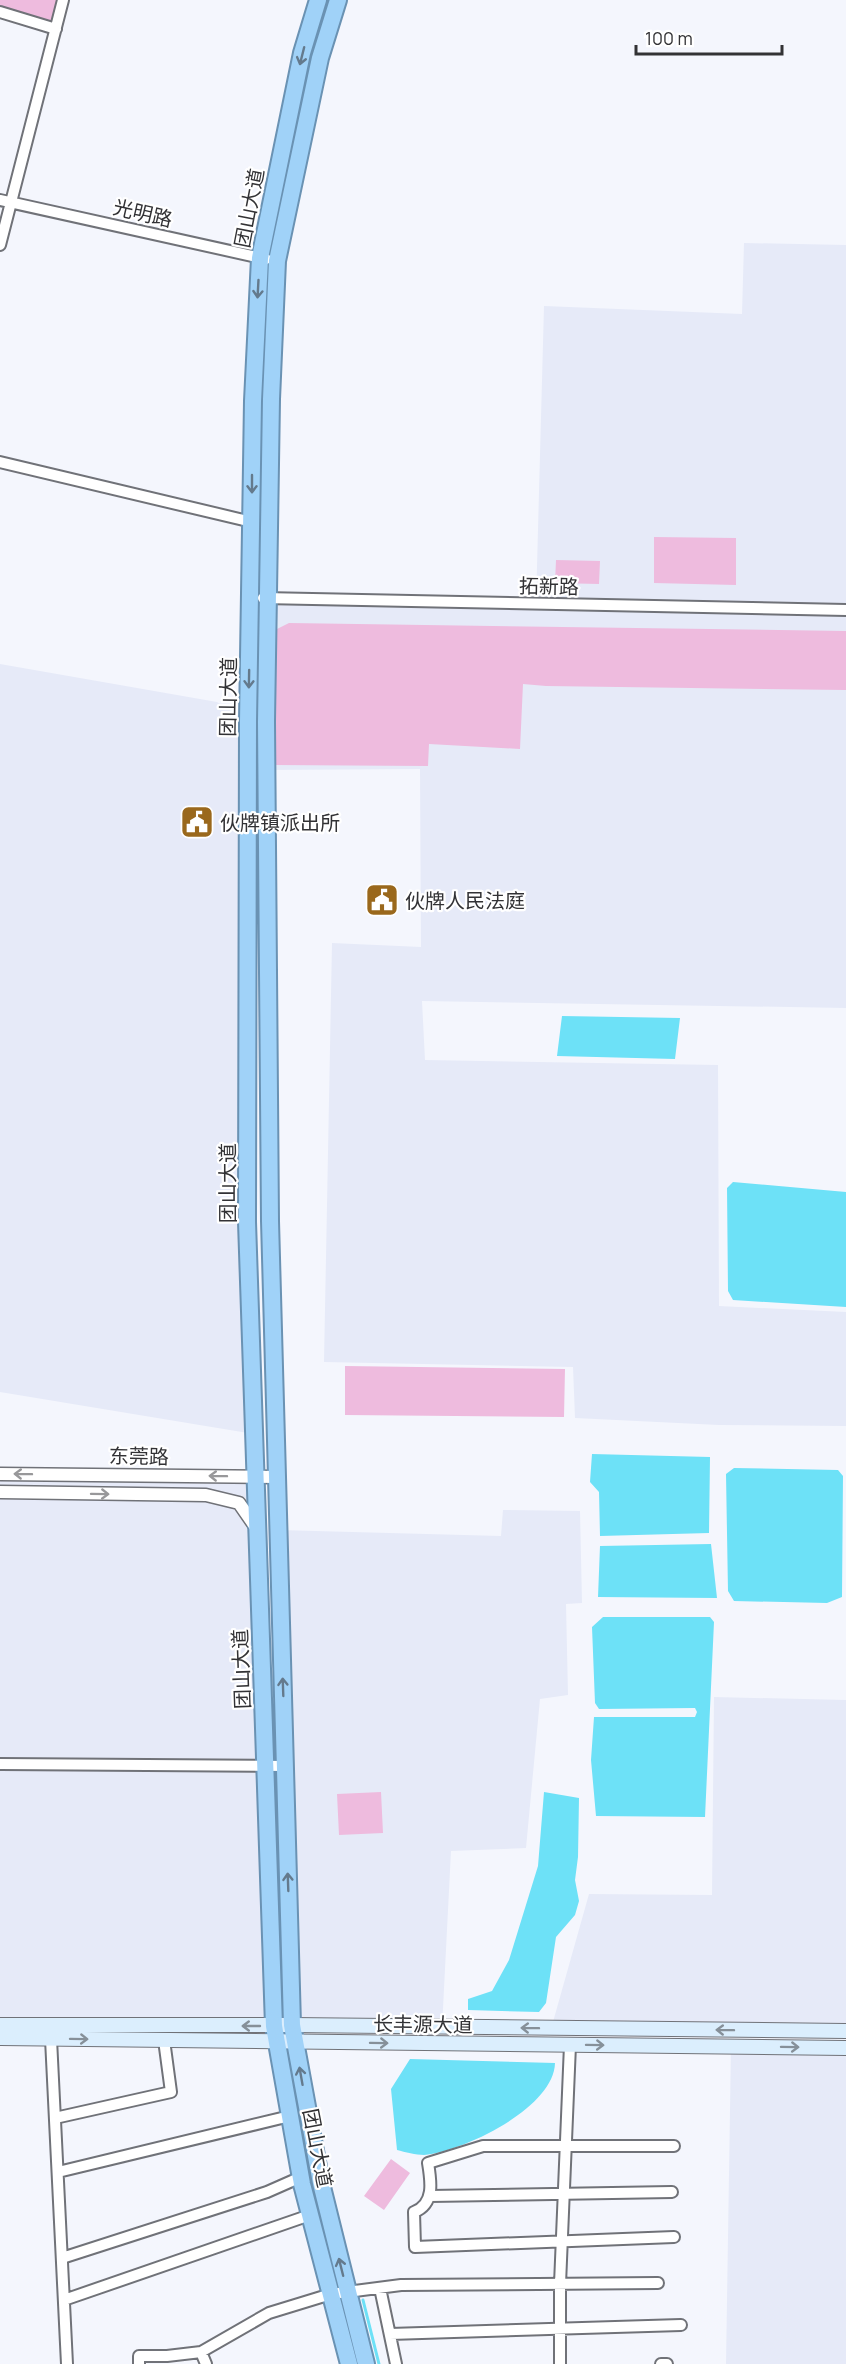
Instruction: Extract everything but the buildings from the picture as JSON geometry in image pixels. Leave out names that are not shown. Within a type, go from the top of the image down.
[{"type":"highway","name":"团山大道","points":[[318,0],[302,53],[260,258],[253,400],[248,743],[248,1222],[275,2033],[310,2215],[366,2364]]},
{"type":"highway","name":"团山大道","points":[[338,0],[320,58],[278,261],[271,399],[266,722],[270,1221],[293,2033],[321,2183],[349,2364]]},
{"type":"main road","name":"长丰源大道","points":[[0,2025],[275,2033],[846,2031]]},
{"type":"main road","name":"长丰源大道","points":[[0,2038],[164,2040],[275,2033]]},
{"type":"main road","name":"长丰源大道","points":[[293,2033],[570,2045],[846,2048]]},
{"type":"street","points":[[0,246],[5,201],[63,0]]},
{"type":"street","points":[[0,12],[56,29]]},
{"type":"street","name":"光明路","points":[[5,201],[278,261]]},
{"type":"street","points":[[0,462],[252,522]]},
{"type":"street","name":"拓新路","points":[[251,598],[846,610]]},
{"type":"street","name":"东莞路","points":[[0,1474],[277,1477]]},
{"type":"street","name":"东莞路","points":[[0,1492],[206,1495],[239,1503],[257,1529]]},
{"type":"street","points":[[0,1764],[285,1766]]},
{"type":"street","points":[[51,2039],[67,2364]]},
{"type":"street","points":[[55,2118],[171,2092],[164,2040]]},
{"type":"street","points":[[560,2364],[560,2284],[570,2045]]},
{"type":"street","points":[[58,2172],[290,2116]]},
{"type":"street","points":[[674,2146],[483,2146],[428,2163],[431,2182],[430,2196],[422,2209],[414,2212],[416,2247],[674,2237]]},
{"type":"street","points":[[62,2258],[267,2192],[301,2177]]},
{"type":"street","points":[[430,2196],[672,2192]]},
{"type":"street","points":[[64,2300],[310,2215]]},
{"type":"street","points":[[140,2364],[139,2356],[167,2356],[201,2352],[269,2313],[339,2293],[401,2285],[658,2283]]},
{"type":"street","points":[[380,2288],[396,2364]]},
{"type":"street","points":[[390,2334],[681,2325]]},
{"type":"street","points":[[201,2352],[206,2364]]},
{"type":"street","points":[[661,2364],[667,2364]]},
{"type":"shaded area","points":[[0,0],[63,0],[56,29],[0,12]]},
{"type":"shaded area","points":[[744,243],[846,245],[846,1008],[422,1001],[425,1060],[718,1065],[719,1306],[846,1312],[846,1426],[719,1425],[575,1418],[573,1367],[324,1362],[332,943],[421,947],[420,769],[266,770],[269,598],[536,604],[544,306],[742,314]]},
{"type":"shaded area","points":[[654,537],[736,538],[736,585],[654,583]]},
{"type":"shaded area","points":[[556,560],[600,561],[599,584],[555,583]]},
{"type":"shaded area","points":[[289,623],[846,631],[846,690],[523,684],[520,749],[429,744],[428,766],[274,765],[275,630]]},
{"type":"shaded area","points":[[0,664],[217,702],[248,722],[254,1434],[0,1392]]},
{"type":"shaded area","points":[[345,1366],[565,1369],[564,1417],[345,1415]]},
{"type":"shaded area","points":[[0,1481],[256,1484],[274,2026],[0,2025]]},
{"type":"shaded area","points":[[503,1510],[580,1511],[582,1603],[566,1604],[568,1695],[540,1699],[526,1848],[451,1851],[442,2028],[292,2025],[278,1530],[501,1536]]},
{"type":"shaded area","points":[[714,1697],[846,1700],[846,2031],[551,2029],[589,1894],[712,1895]]},
{"type":"shaded area","points":[[381,1792],[383,1833],[339,1835],[337,1794]]},
{"type":"shaded area","points":[[731,2047],[846,2048],[846,2364],[726,2364]]},
{"type":"shaded area","points":[[391,2159],[410,2173],[384,2210],[364,2196]]},
{"type":"water","points":[[562,1016],[680,1018],[675,1059],[557,1056]]},
{"type":"water","points":[[733,1182],[846,1192],[846,1307],[733,1300],[728,1291],[727,1188]]},
{"type":"water","points":[[592,1454],[710,1457],[709,1533],[600,1536],[599,1492],[590,1482]]},
{"type":"water","points":[[734,1468],[838,1470],[843,1476],[842,1597],[827,1603],[734,1601],[728,1591],[726,1474]]},
{"type":"water","points":[[711,1544],[717,1598],[598,1597],[600,1546]]},
{"type":"water","points":[[603,1617],[710,1617],[714,1622],[705,1817],[596,1816],[591,1760],[594,1717],[695,1717],[697,1712],[695,1708],[599,1709],[595,1703],[592,1627]]},
{"type":"water","points":[[544,1792],[579,1798],[578,1857],[575,1880],[579,1901],[575,1915],[556,1937],[546,2003],[539,2012],[468,2010],[468,1999],[492,1991],[509,1960],[538,1866]]},
{"type":"water","points":[[410,2059],[555,2063],[551,2080],[540,2096],[524,2111],[483,2136],[441,2152],[424,2155],[397,2150],[391,2089]]},
{"type":"waterway","points":[[363,2300],[379,2364]]},
{"type":"place","name":"伙牌镇派出所","points":[[197,822]]},
{"type":"place","name":"伙牌人民法庭","points":[[382,900]]}]
